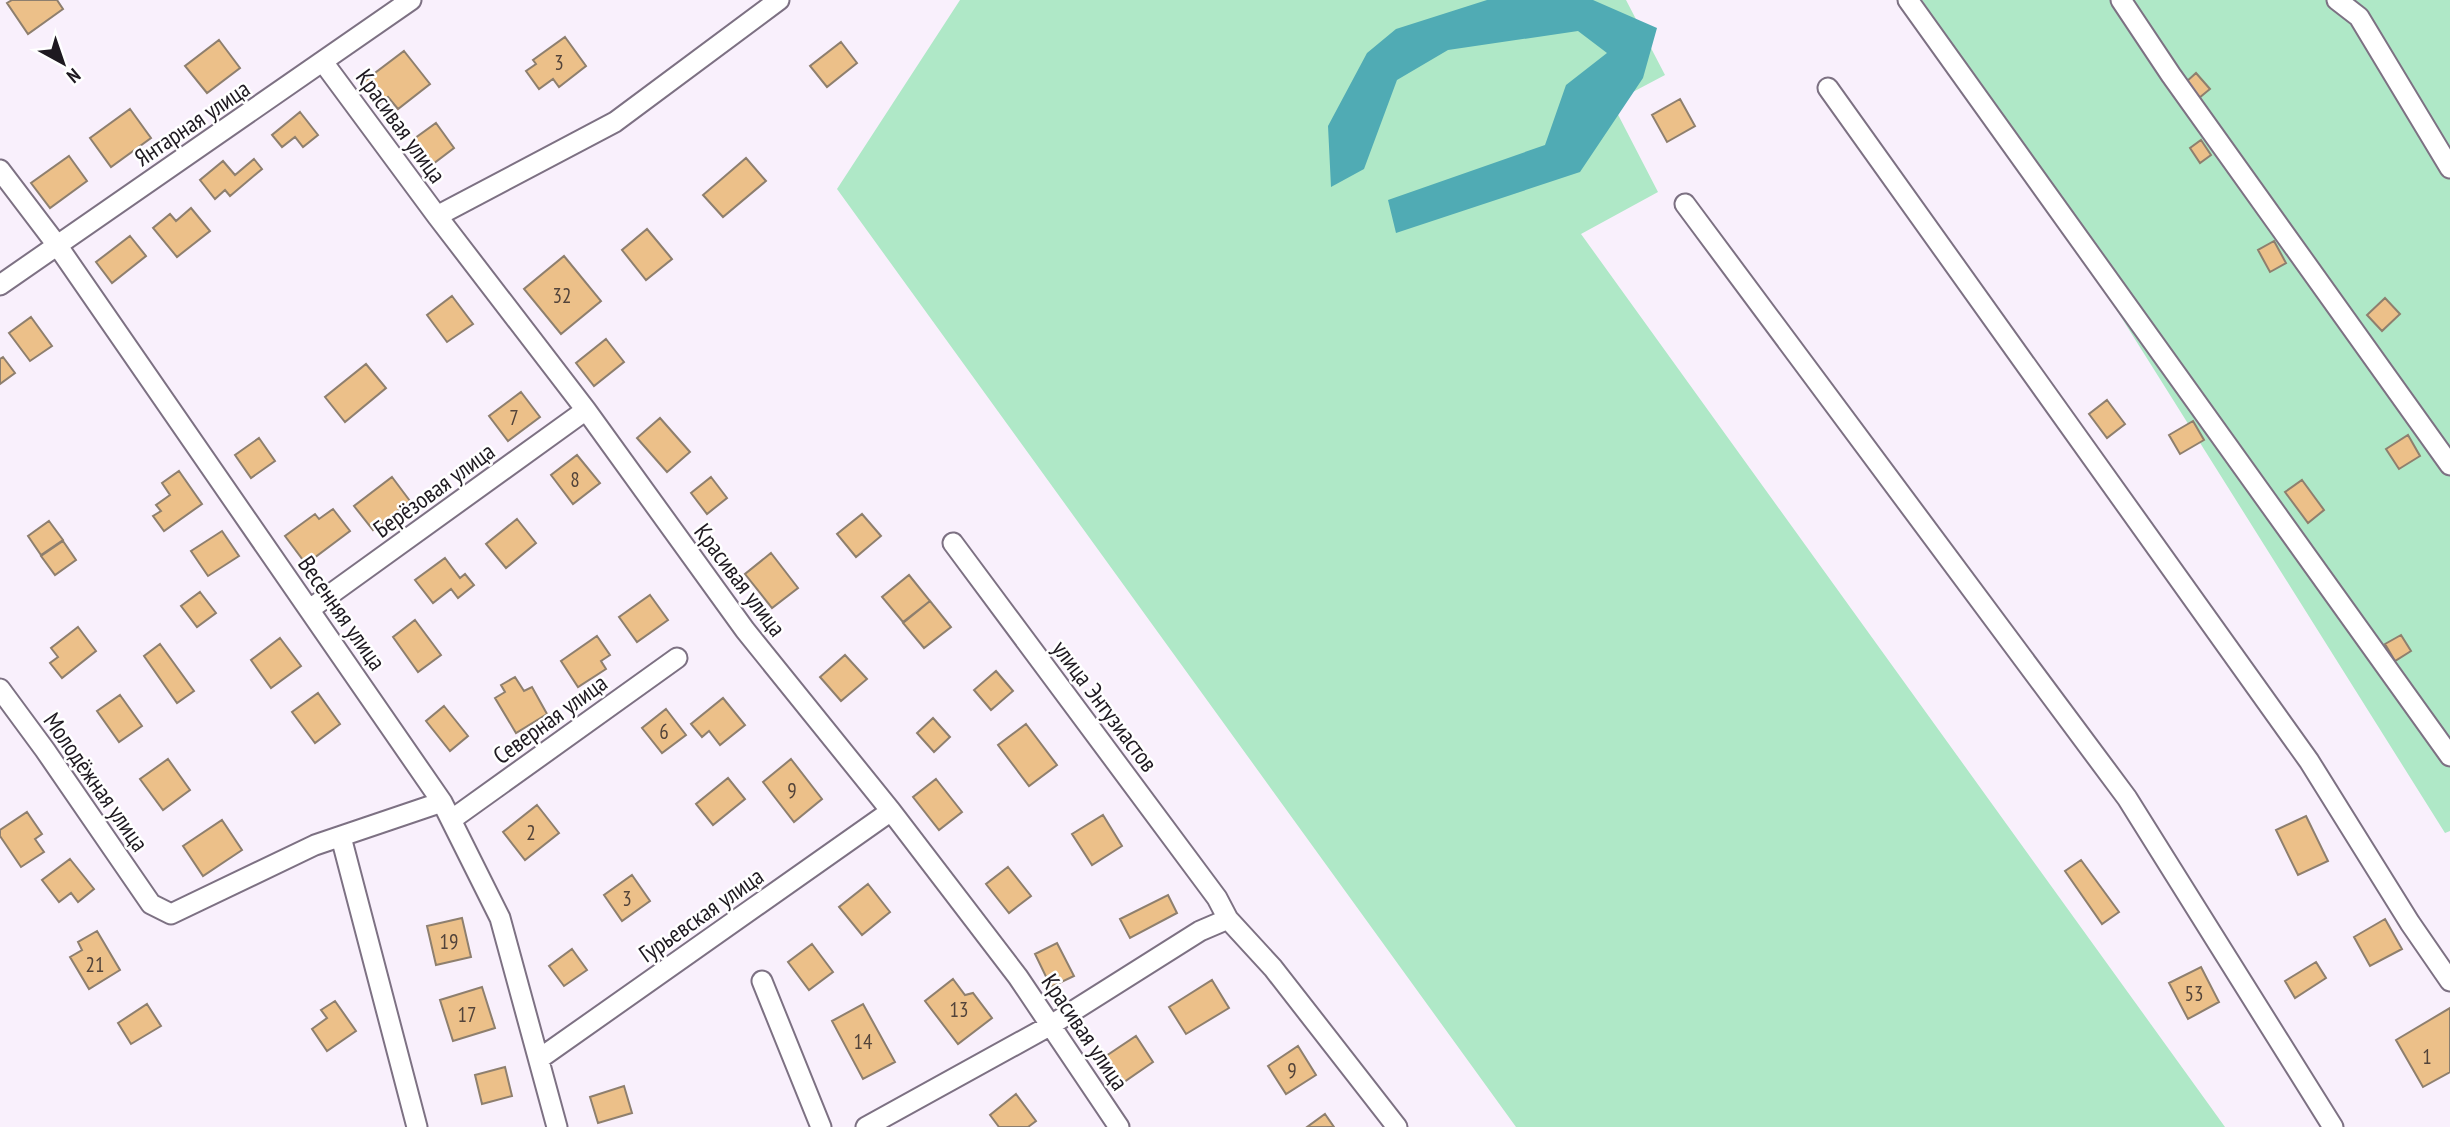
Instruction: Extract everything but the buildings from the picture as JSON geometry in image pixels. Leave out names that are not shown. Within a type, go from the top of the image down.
[{"type":"street","name":"Янтарная улица","points":[[0,285],[411,0]]},
{"type":"street","points":[[437,216],[615,122],[779,0]]},
{"type":"street","points":[[1908,0],[2450,756]]},
{"type":"street","points":[[2121,0],[2171,75],[2450,465]]},
{"type":"street","points":[[2337,0],[2358,8],[2450,168]]},
{"type":"street","name":"Красивая улица","points":[[323,62],[586,410],[745,631],[891,811],[1018,977],[1119,1127]]},
{"type":"street","points":[[1828,88],[2309,761],[2410,923],[2450,981]]},
{"type":"street","name":"Весенняя улица","points":[[0,170],[57,245],[442,802],[500,918],[557,1127]]},
{"type":"street","points":[[1685,204],[2127,798],[2333,1127]]},
{"type":"street","name":"Берёзовая улица","points":[[310,609],[586,410]]},
{"type":"street","name":"улица Энтузиастов","points":[[953,543],[1217,898],[1228,919]]},
{"type":"street","name":"Северная улица","points":[[451,820],[677,658]]},
{"type":"street","name":"Молодёжная улица","points":[[0,689],[151,904],[171,914],[315,845],[341,838]]},
{"type":"street","points":[[416,1127],[341,838],[442,802]]},
{"type":"street","name":"Гурьевская улица","points":[[539,1059],[891,811]]},
{"type":"street","points":[[866,1127],[1051,1025],[1200,931],[1228,919],[1273,968],[1397,1127]]},
{"type":"street","points":[[762,981],[821,1127]]},
{"type":"green space","points":[[960,0],[1626,0],[1665,75],[1612,103],[1658,192],[1581,234],[2225,1127],[1516,1127],[837,189]]},
{"type":"green space","points":[[1922,0],[2450,0],[2450,831],[2445,833]]},
{"type":"water","points":[[1487,0],[1593,0],[1657,28],[1643,78],[1580,172],[1396,233],[1388,200],[1545,145],[1566,85],[1607,53],[1578,31],[1448,50],[1397,80],[1364,169],[1331,187],[1328,126],[1367,53],[1396,29]]}]
